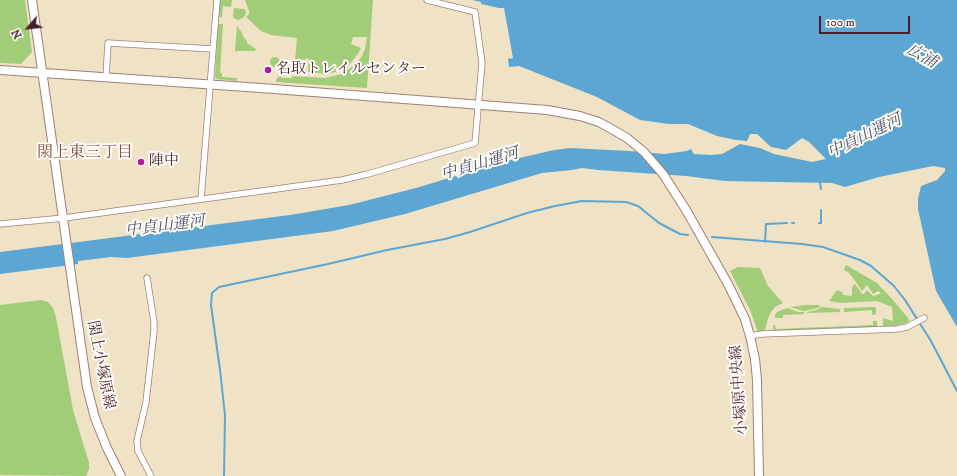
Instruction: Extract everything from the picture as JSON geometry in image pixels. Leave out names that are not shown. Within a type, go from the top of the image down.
[{"type":"street","points":[[32,0],[64,218]]},
{"type":"street","points":[[201,199],[217,0]]},
{"type":"street","points":[[0,224],[64,218],[348,178],[368,174],[475,144],[482,63],[475,12],[427,0]]},
{"type":"street","points":[[106,78],[108,43],[213,49]]},
{"type":"street","points":[[0,70],[478,104]]},
{"type":"street","name":"小塚原中央線","points":[[478,104],[547,110],[580,116],[599,122],[634,144],[653,162],[670,184],[738,303],[750,336],[755,359],[757,380],[759,476]]},
{"type":"street","name":"閖上小塚原線","points":[[64,218],[87,387],[95,418],[121,476]]},
{"type":"street","points":[[147,278],[154,332],[146,402],[137,441],[138,451],[151,476]]},
{"type":"street","points":[[750,336],[762,334],[897,330],[923,319]]},
{"type":"green space","points":[[0,0],[25,0],[32,52],[21,64],[0,63]]},
{"type":"green space","points":[[220,0],[232,0],[231,7],[223,6],[222,17],[219,17]]},
{"type":"green space","points":[[245,0],[373,0],[367,88],[276,82],[277,78],[281,76],[281,78],[292,78],[292,76],[325,78],[342,74],[356,64],[362,56],[367,37],[353,37],[351,44],[361,48],[350,64],[339,71],[327,74],[308,72],[309,59],[306,58],[305,60],[301,59],[300,64],[305,65],[305,72],[294,72],[297,38],[271,35],[261,31],[246,17],[249,14],[249,11]]},
{"type":"green space","points":[[234,8],[244,9],[246,12],[245,16],[239,20],[235,19],[233,16]]},
{"type":"green space","points":[[218,24],[223,24],[220,73],[222,73],[222,77],[237,78],[237,81],[217,79],[215,77]]},
{"type":"green space","points":[[237,26],[247,43],[256,49],[255,51],[235,51]]},
{"type":"green space","points":[[273,57],[277,57],[280,62],[277,67],[273,67],[270,64],[270,60]]},
{"type":"green space","points":[[846,265],[877,283],[908,318],[909,322],[894,326],[883,326],[883,318],[893,321],[892,307],[877,301],[841,303],[829,301],[837,290],[842,292],[843,295],[851,296],[852,287],[855,284],[862,294],[864,294],[867,290],[873,296],[881,293],[878,291],[873,294],[867,285],[862,291],[848,272],[844,270]]},
{"type":"green space","points":[[738,267],[760,268],[768,286],[783,303],[775,307],[771,312],[765,330],[758,332],[750,310],[730,271]]},
{"type":"green space","points":[[41,300],[48,302],[53,308],[56,317],[73,410],[89,463],[89,469],[86,476],[0,475],[0,305]]},
{"type":"green space","points":[[819,305],[820,307],[803,311],[790,307]]},
{"type":"green space","points":[[822,307],[840,309],[840,312],[807,313]]},
{"type":"green space","points":[[787,308],[798,312],[804,312],[804,314],[783,315],[783,318],[775,318],[777,312]]},
{"type":"green space","points":[[844,308],[876,308],[876,314],[872,315],[872,310],[844,312]]},
{"type":"green space","points":[[873,321],[877,321],[877,327],[845,327],[774,331],[773,325],[775,325],[776,329],[873,325]]},
{"type":"water","points":[[472,0],[957,0],[957,327],[936,291],[918,209],[918,199],[921,186],[937,180],[945,171],[945,168],[933,166],[879,177],[845,187],[832,183],[725,181],[686,176],[582,168],[542,173],[405,214],[333,231],[127,258],[111,257],[78,261],[78,264],[0,274],[0,252],[290,215],[349,205],[416,188],[502,162],[554,150],[570,148],[664,154],[687,151],[691,149],[694,154],[711,155],[722,154],[740,144],[760,148],[774,154],[812,162],[826,159],[809,142],[802,138],[786,150],[771,147],[757,134],[750,134],[747,141],[736,140],[717,136],[688,124],[669,124],[640,120],[597,97],[519,66],[509,67],[508,59],[513,58],[504,8],[481,4],[481,2]]},
{"type":"waterway","points":[[820,182],[821,189]]},
{"type":"waterway","points":[[224,476],[225,415],[211,305],[212,293],[219,287],[387,250],[445,239],[527,213],[582,201],[626,202],[638,206],[659,223],[680,234],[688,235]]},
{"type":"waterway","points":[[819,223],[821,223],[821,210]]},
{"type":"waterway","points":[[765,242],[766,224],[787,223]]},
{"type":"waterway","points":[[712,237],[823,247],[860,260],[871,266],[894,286],[905,300],[931,341],[957,391]]},
{"type":"place","name":"名取トレイルセンター","points":[[268,70]]},
{"type":"place","name":"陣中","points":[[141,162]]},
{"type":"district","name":"閖上東三丁目","points":[[85,154]]},
{"type":"water label","name":"広浦","points":[[921,57]]},
{"type":"water label","name":"中貞山運河","points":[[865,137]]},
{"type":"water label","name":"中貞山運河","points":[[480,165]]},
{"type":"water label","name":"中貞山運河","points":[[165,227]]}]
